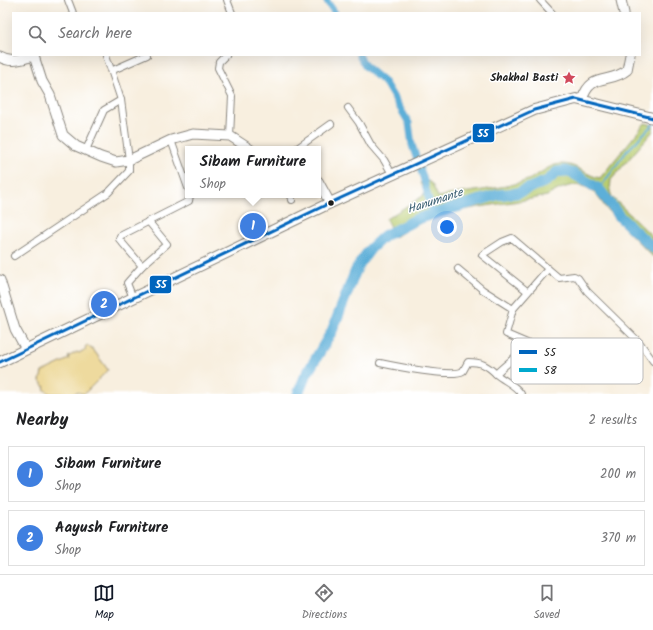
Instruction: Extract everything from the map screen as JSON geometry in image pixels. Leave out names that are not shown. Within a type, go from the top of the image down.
[{"type":"main road","points":[[621,0],[624,12]]},
{"type":"main road","points":[[0,57],[6,60],[14,61],[32,56]]},
{"type":"main road","points":[[36,56],[42,81],[50,95],[63,135],[76,146],[101,157],[116,162],[129,160],[171,140],[193,134],[230,136],[245,146]]},
{"type":"main road","points":[[582,100],[587,88],[592,83],[619,75],[627,70],[630,56]]},
{"type":"main road","points":[[0,362],[330,203],[519,116],[569,100],[582,100],[650,117]]},
{"type":"main road","points":[[321,186],[330,203]]},
{"type":"main road","points":[[0,280],[15,329],[26,349]]},
{"type":"street","points":[[68,0],[74,12]]},
{"type":"street","points":[[227,0],[232,12]]},
{"type":"street","points":[[540,0],[551,12]]},
{"type":"street","points":[[14,256],[108,193],[128,171],[129,160],[121,100],[113,70],[106,56]]},
{"type":"street","points":[[113,70],[145,56]]},
{"type":"street","points":[[225,56],[219,62],[218,68],[232,96],[230,136]]},
{"type":"street","points":[[86,150],[104,110],[121,100]]},
{"type":"street","points":[[348,108],[359,122],[371,144],[384,160],[392,174]]},
{"type":"street","points":[[300,146],[331,124]]},
{"type":"street","points":[[171,140],[185,180]]},
{"type":"street","points":[[142,266],[119,239],[125,232],[189,201],[190,198]]},
{"type":"street","points":[[133,298],[127,283],[142,266],[167,244],[148,221]]},
{"type":"street","points":[[527,291],[482,255],[502,242],[512,238],[559,278],[574,276],[578,278],[587,291],[635,338]]},
{"type":"street","points":[[458,269],[483,290],[513,309]]},
{"type":"street","points":[[515,338],[506,334],[513,309],[527,291],[548,269]]},
{"type":"street","points":[[643,347],[653,361]]},
{"type":"street","points":[[496,374],[511,359]]},
{"type":"street","points":[[380,363],[423,371],[458,373],[463,371],[468,362],[488,365],[503,380],[518,388],[521,394]]},
{"type":"green space","points":[[645,123],[653,125],[653,131],[611,180],[610,191],[612,197],[653,237],[653,257],[610,213],[595,193],[587,188],[577,185],[555,191],[547,196],[449,213],[412,227],[395,237],[386,219],[423,196],[425,191],[420,183],[428,181],[432,184],[438,197],[525,181],[558,164],[573,166],[600,178]]},
{"type":"sand","points":[[87,345],[95,352],[108,370],[84,394],[76,392],[74,394],[50,394],[44,389],[45,387],[40,381],[42,372],[69,359],[68,357],[77,352],[79,353],[86,349],[85,347]]},
{"type":"waterway","points":[[326,0],[334,12]]},
{"type":"waterway","points":[[360,56],[365,66],[385,83],[409,123],[412,145],[423,177],[432,213]]},
{"type":"waterway","points":[[599,189],[626,152],[653,124]]},
{"type":"waterway","name":"Hanumante","points":[[298,394],[305,377],[332,331],[356,270],[362,260],[371,248],[384,236],[417,219],[497,195],[517,193],[547,181],[557,172],[565,171],[574,174],[599,189],[620,217],[653,248]]},
{"type":"transit line","name":"55","points":[[0,362],[330,203],[534,110],[576,99],[653,118]]},
{"type":"place","name":"Shakhal Basti","points":[[569,78]]},
{"type":"place","name":"Sibam Furniture","points":[[253,226]]},
{"type":"place","name":"Aayush Furniture","points":[[104,304]]}]
